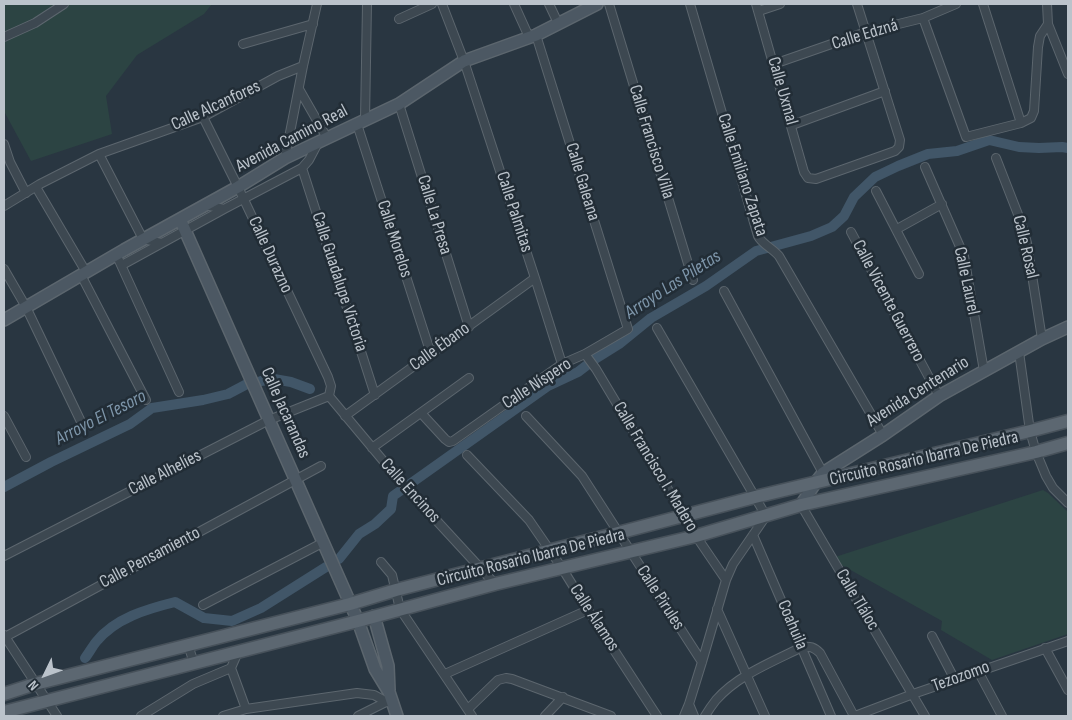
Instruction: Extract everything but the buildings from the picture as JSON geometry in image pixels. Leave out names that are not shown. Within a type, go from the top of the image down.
[{"type":"main road","points":[[4,694],[35,684],[684,516],[819,478],[1030,431],[1068,420]]},
{"type":"main road","name":"Circuito Rosario Ibarra De Piedra","points":[[4,712],[495,584],[696,536],[801,505],[1036,452],[1068,443]]},
{"type":"street","points":[[4,37],[35,23],[64,4]]},
{"type":"street","points":[[285,158],[317,4]]},
{"type":"street","name":"Calle Morelos","points":[[367,4],[361,122],[431,354]]},
{"type":"street","points":[[399,18],[432,4]]},
{"type":"street","name":"Calle Palmitas","points":[[442,4],[464,61],[562,364]]},
{"type":"street","name":"Calle Galeana","points":[[514,4],[532,36],[628,330]]},
{"type":"street","points":[[549,4],[558,23]]},
{"type":"street","name":"Avenida Camino Real","points":[[5,322],[26,307],[143,239],[183,224],[205,205],[285,158],[399,104],[464,61],[532,36],[597,4]]},
{"type":"street","name":"Calle Francisco Villa","points":[[610,4],[693,280]]},
{"type":"street","name":"Calle Emiliano Zapata","points":[[690,4],[758,236],[761,241],[779,256],[883,434]]},
{"type":"street","points":[[757,8],[780,4]]},
{"type":"street","points":[[792,125],[885,92],[857,4]]},
{"type":"street","name":"Calle Edzná","points":[[774,64],[866,32],[923,18],[956,4]]},
{"type":"street","points":[[983,4],[1021,123]]},
{"type":"street","points":[[1047,4],[1048,24],[1068,74]]},
{"type":"street","name":"Calle Uxmal","points":[[757,8],[804,172],[808,178],[816,179],[895,151],[899,147],[900,140],[885,92]]},
{"type":"street","points":[[923,18],[966,136],[1021,123],[1031,118],[1034,111],[1038,46],[1040,36],[1048,24]]},
{"type":"street","points":[[243,44],[313,24]]},
{"type":"street","name":"Calle Alcanfores","points":[[4,206],[99,154],[203,117],[278,76],[303,66]]},
{"type":"street","points":[[122,265],[161,243],[183,224],[224,209],[302,168],[322,140],[299,89]]},
{"type":"street","name":"Calle La Presa","points":[[399,104],[469,327]]},
{"type":"street","name":"Calle Durazno","points":[[203,117],[328,377],[331,386],[329,396]]},
{"type":"street","points":[[4,144],[10,162],[26,193]]},
{"type":"street","points":[[99,154],[143,239],[161,243]]},
{"type":"street","name":"Calle Rosal","points":[[996,158],[1021,222],[1027,243],[1042,339]]},
{"type":"street","name":"Calle Laurel","points":[[926,167],[964,256],[984,371]]},
{"type":"street","name":"Calle Guadalupe Victoria","points":[[302,168],[375,395]]},
{"type":"street","points":[[36,187],[83,274],[146,400]]},
{"type":"street","points":[[876,190],[918,274]]},
{"type":"street","points":[[897,229],[942,204]]},
{"type":"street","points":[[205,205],[224,209]]},
{"type":"street","name":"Calle Jacarandas","points":[[183,224],[324,542],[358,621],[375,669],[389,698]]},
{"type":"street","name":"Calle Vicente Guerrero","points":[[851,232],[939,396]]},
{"type":"street","points":[[116,254],[179,392]]},
{"type":"street","points":[[4,268],[26,307],[84,428]]},
{"type":"street","name":"Calle Ébano","points":[[346,416],[535,278]]},
{"type":"street","points":[[724,292],[819,478]]},
{"type":"street","name":"Avenida Centenario","points":[[801,505],[819,478],[939,396],[1068,326]]},
{"type":"street","points":[[657,328],[766,516],[733,564],[726,580],[684,716]]},
{"type":"street","name":"Calle Níspero","points":[[421,413],[445,439],[450,442],[454,441],[562,364],[587,356],[628,330]]},
{"type":"street","points":[[1019,352],[1030,431],[1036,452],[1053,488],[1068,503]]},
{"type":"street","name":"Calle Francisco I. Madero","points":[[587,356],[696,536],[726,580]]},
{"type":"street","points":[[372,448],[470,378]]},
{"type":"street","name":"Calle Encinos","points":[[329,396],[401,482],[495,584]]},
{"type":"street","name":"Calle Alhelíes","points":[[4,556],[269,420],[329,396]]},
{"type":"street","points":[[4,416],[26,457]]},
{"type":"street","name":"Calle Pirules","points":[[526,416],[582,476],[702,662]]},
{"type":"street","name":"Calle Álamos","points":[[467,455],[529,520],[657,716]]},
{"type":"street","name":"Calle Pensamiento","points":[[4,636],[321,466]]},
{"type":"street","name":"Calle Tláloc","points":[[801,505],[925,716]]},
{"type":"street","name":"Coahuila","points":[[753,535],[831,716]]},
{"type":"street","points":[[203,604],[324,542]]},
{"type":"street","points":[[381,562],[392,575],[400,609],[470,713],[498,680],[506,678],[611,716]]},
{"type":"street","points":[[717,609],[765,716]]},
{"type":"street","points":[[444,674],[588,610]]},
{"type":"street","points":[[374,616],[388,666],[389,698],[397,716]]},
{"type":"street","points":[[4,636],[57,716]]},
{"type":"street","points":[[932,636],[955,680]]},
{"type":"street","name":"Tezozomo","points":[[854,716],[1068,640]]},
{"type":"street","points":[[188,645],[194,663]]},
{"type":"street","points":[[705,716],[716,700],[747,675],[802,647],[809,646],[815,648],[820,653],[854,716]]},
{"type":"street","points":[[1045,648],[1068,690]]},
{"type":"street","points":[[238,652],[232,668],[246,708]]},
{"type":"street","points":[[141,716],[193,684],[232,668]]},
{"type":"street","points":[[978,671],[1002,716]]},
{"type":"street","points":[[223,716],[246,708],[357,693],[389,698]]},
{"type":"street","points":[[358,716],[389,698]]},
{"type":"street","points":[[545,716],[562,698]]},
{"type":"street","points":[[689,704],[694,716]]},
{"type":"green space","points":[[4,4],[212,4],[204,14],[137,55],[106,96],[112,134],[31,161],[5,113]]},
{"type":"green space","points":[[1043,490],[1068,512],[1068,634],[992,660],[941,630],[942,621],[838,563],[835,557]]},
{"type":"waterway","name":"Arroyo Las Piletas","points":[[339,559],[359,534],[375,524],[391,509],[393,496],[548,386],[578,372],[619,344],[651,318],[706,286],[756,251],[811,236],[832,227],[844,216],[854,197],[875,177],[928,154],[957,151],[989,140],[1019,147],[1068,148]]},
{"type":"waterway","name":"Arroyo El Tesoro","points":[[261,381],[274,379],[291,382],[310,389]]},
{"type":"waterway","name":"Arroyo El Tesoro","points":[[4,487],[130,424],[152,408],[228,394],[247,384]]},
{"type":"waterway","name":"Arroyo Las Piletas","points":[[85,658],[96,642],[112,627],[143,611],[175,602],[204,618],[232,621],[261,608],[326,567]]}]
